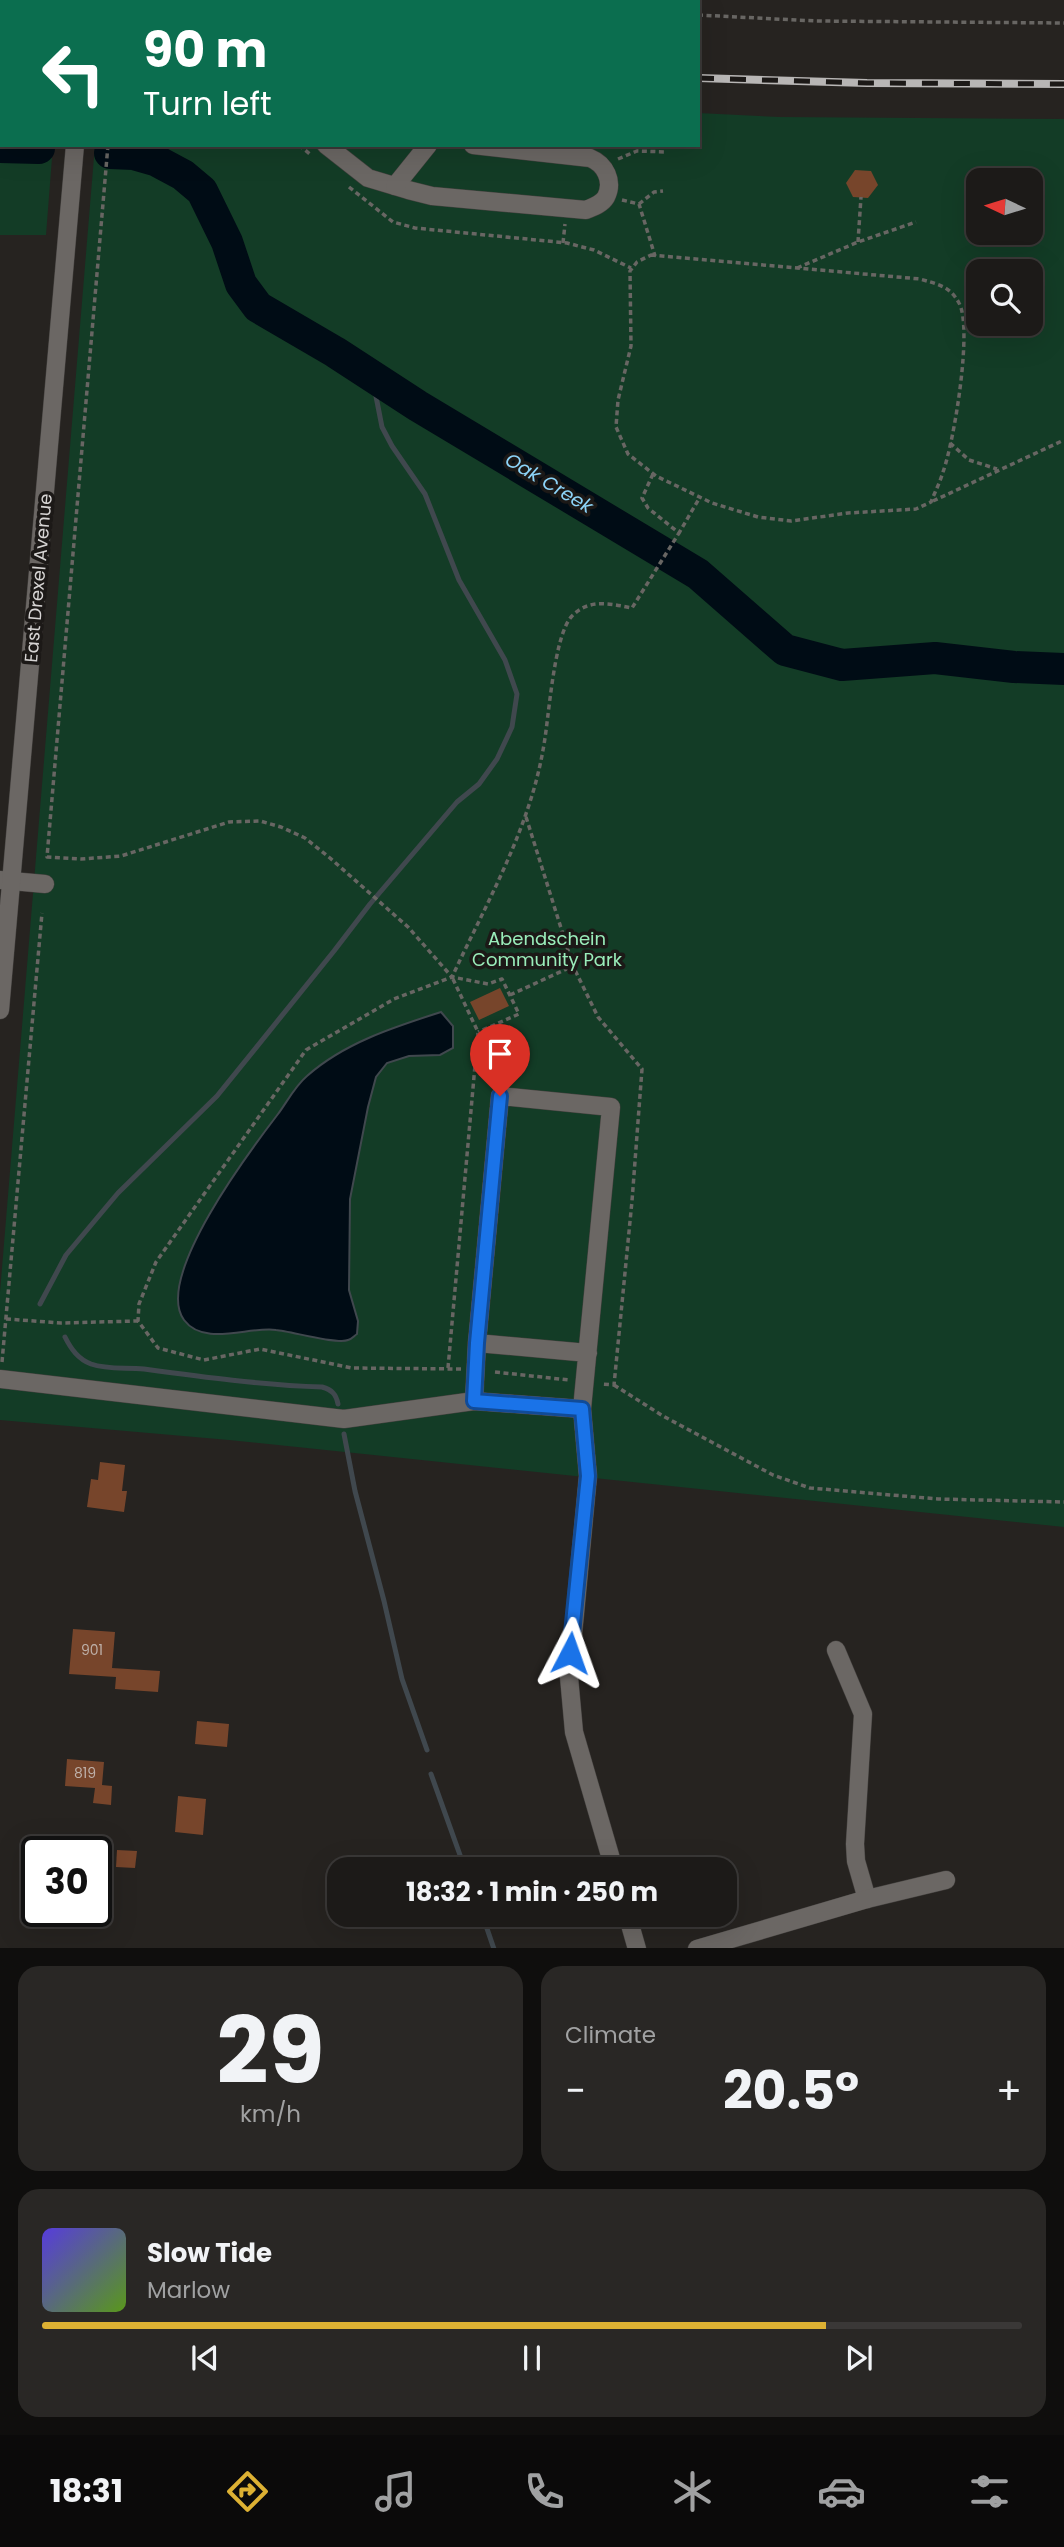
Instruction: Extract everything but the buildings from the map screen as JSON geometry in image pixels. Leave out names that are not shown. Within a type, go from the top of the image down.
[{"type":"street","name":"East Drexel Avenue","points":[[0,1010],[6,880],[75,147]]},
{"type":"street","points":[[395,186],[426,147]]},
{"type":"street","points":[[321,152],[368,178],[432,196],[586,210],[606,197],[609,179],[599,161],[491,147]]},
{"type":"street","points":[[6,880],[45,884]]},
{"type":"street","points":[[474,1401],[500,1096],[611,1107],[582,1409],[588,1476],[569,1677],[574,1732],[610,1857]]},
{"type":"street","points":[[477,1343],[588,1353]]},
{"type":"street","points":[[1,1375],[344,1419],[474,1401],[582,1409]]},
{"type":"street","points":[[836,1650],[863,1714],[855,1844],[856,1861],[867,1899]]},
{"type":"street","points":[[697,1948],[867,1899],[946,1880]]},
{"type":"street","points":[[631,1927],[637,1948]]},
{"type":"path","points":[[700,15],[817,21],[1064,23]]},
{"type":"path","points":[[108,147],[47,857],[81,859],[121,856],[229,822],[260,821],[281,827],[305,838],[408,927],[452,977],[478,1032],[448,1368]]},
{"type":"path","points":[[605,169],[611,162],[637,150],[667,152]]},
{"type":"path","points":[[342,182],[394,222],[415,228],[567,243],[594,250],[631,269]]},
{"type":"path","points":[[639,204],[653,192],[663,191]]},
{"type":"path","points":[[606,197],[639,204]]},
{"type":"path","points":[[858,242],[861,197]]},
{"type":"path","points":[[639,204],[655,256]]},
{"type":"path","points":[[797,268],[858,242],[916,222]]},
{"type":"path","points":[[931,502],[944,470],[950,443],[965,327],[960,304],[947,287],[920,279],[655,256],[637,262],[631,269],[628,288],[631,346],[618,400],[616,428],[628,454],[653,474],[700,497],[758,517],[791,521],[848,513],[916,509],[1064,440]]},
{"type":"path","points":[[950,443],[969,460],[999,470]]},
{"type":"path","points":[[653,474],[642,498],[648,508],[679,533]]},
{"type":"path","points":[[452,977],[526,816],[543,753],[561,637],[571,617],[587,606],[602,603],[632,608],[700,497]]},
{"type":"path","points":[[1,1375],[42,913]]},
{"type":"path","points":[[510,995],[573,965]]},
{"type":"path","points":[[466,1369],[352,1368],[260,1349],[204,1360],[158,1348],[138,1321],[139,1304],[156,1262],[306,1050],[394,999],[452,977],[488,984],[502,979],[519,1014],[478,1032]]},
{"type":"path","points":[[6,1319],[61,1323],[138,1321]]},
{"type":"path","points":[[614,1385],[663,1416],[761,1469],[810,1489],[938,1499],[1064,1502]]},
{"type":"green space","name":"Abendschein Community Park","points":[[700,113],[779,117],[1064,119],[1064,1527],[229,1440],[0,1420],[0,1292],[95,147],[700,147]]},
{"type":"green space","points":[[0,147],[53,147],[46,235],[0,235]]},
{"type":"shaded area","points":[[441,1012],[453,1026],[453,1048],[440,1055],[409,1056],[387,1063],[376,1077],[368,1107],[350,1199],[349,1290],[358,1321],[357,1334],[343,1341],[276,1330],[215,1334],[193,1328],[184,1320],[178,1300],[182,1275],[193,1245],[229,1183],[299,1084],[321,1064],[353,1045]]},
{"type":"waterway","name":"Oak Creek","points":[[0,147],[39,148]]},
{"type":"waterway","name":"Oak Creek","points":[[110,153],[134,154],[155,160],[183,175],[202,191],[227,242],[241,284],[258,307],[698,574],[785,650],[842,665],[935,658],[1014,667],[1064,669]]},
{"type":"waterway","points":[[40,1304],[66,1255],[118,1193],[217,1096],[370,904],[457,802],[479,784],[497,759],[512,727],[517,694],[505,660],[459,580],[425,494],[382,427],[372,376]]},
{"type":"waterway","points":[[65,1337],[79,1356],[97,1366],[255,1383],[322,1387],[333,1393],[338,1404]]},
{"type":"waterway","points":[[344,1434],[355,1491],[402,1679],[427,1750]]},
{"type":"waterway","points":[[431,1774],[461,1857]]},
{"type":"waterway","points":[[486,1927],[494,1948]]},
{"type":"railway","points":[[700,78],[867,83],[1064,84]]},
{"type":"route","points":[[500,1096],[474,1401],[582,1409],[588,1476],[570,1653]]}]
